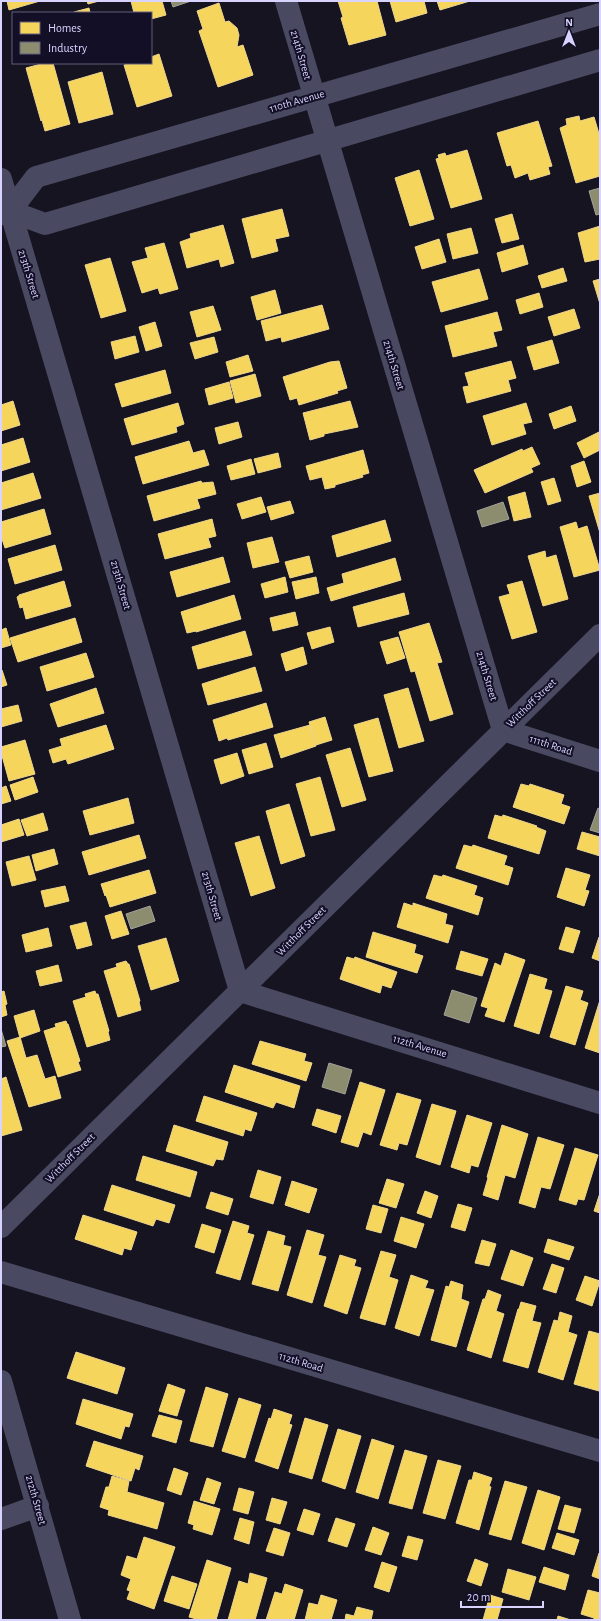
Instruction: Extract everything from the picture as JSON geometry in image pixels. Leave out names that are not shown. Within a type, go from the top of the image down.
[{"type":"street","name":"214th Street","points":[[286,1],[503,730]]},
{"type":"street","name":"110th Avenue","points":[[6,212],[36,177],[600,14]]},
{"type":"street","points":[[6,212],[44,224],[600,60]]},
{"type":"street","name":"213th Street","points":[[1,179],[6,212],[240,990]]},
{"type":"street","name":"Witthoff Street","points":[[1,1227],[600,635]]},
{"type":"street","name":"111th Road","points":[[503,730],[600,761]]},
{"type":"street","name":"112th Avenue","points":[[240,990],[600,1102]]},
{"type":"street","name":"112th Road","points":[[1,1272],[600,1451]]},
{"type":"street","name":"212th Street","points":[[1,1381],[70,1620]]},
{"type":"street","points":[[1,1519],[38,1506]]},
{"type":"building: Homes","points":[[7,1],[40,1],[9,10]]},
{"type":"building: Homes","points":[[87,1],[99,1],[88,4]]},
{"type":"building: Homes","points":[[131,1],[162,1],[166,15],[152,19],[152,12],[134,12]]},
{"type":"building: Homes","points":[[338,1],[377,1],[386,35],[349,45],[341,18],[343,17]]},
{"type":"building: Homes","points":[[390,1],[424,1],[427,13],[396,22]]},
{"type":"building: Homes","points":[[437,1],[470,1],[440,10]]},
{"type":"building: Homes","points":[[219,3],[225,22],[229,21],[237,28],[239,35],[237,47],[243,45],[253,75],[218,87],[199,31],[203,29],[197,11]]},
{"type":"building: Homes","points":[[89,8],[90,12],[74,12]]},
{"type":"building: Homes","points":[[159,54],[172,96],[137,107],[124,65],[152,64],[152,57]]},
{"type":"building: Homes","points":[[41,64],[53,64],[70,124],[45,131],[26,68]]},
{"type":"building: Homes","points":[[102,72],[113,114],[79,123],[68,82]]},
{"type":"building: Homes","points":[[579,116],[580,121],[594,117],[600,137],[600,176],[576,183],[560,128],[567,125],[566,119]]},
{"type":"building: Homes","points":[[538,121],[552,166],[548,167],[550,174],[530,180],[528,173],[515,178],[511,165],[507,166],[497,133]]},
{"type":"building: Homes","points":[[467,150],[482,199],[451,208],[436,159],[439,158],[438,155],[445,153],[446,156]]},
{"type":"building: Homes","points":[[419,170],[434,219],[410,226],[395,178]]},
{"type":"building: Homes","points":[[282,209],[289,236],[275,239],[278,251],[252,258],[242,219]]},
{"type":"building: Homes","points":[[512,214],[519,239],[502,243],[495,219]]},
{"type":"building: Homes","points":[[223,225],[234,263],[221,267],[219,259],[187,268],[180,242],[191,238],[190,234]]},
{"type":"building: Homes","points":[[600,226],[600,259],[585,262],[578,233]]},
{"type":"building: Homes","points":[[471,228],[478,253],[453,259],[447,234]]},
{"type":"building: Homes","points":[[439,239],[446,262],[422,269],[415,247]]},
{"type":"building: Homes","points":[[164,243],[178,289],[160,294],[158,288],[142,293],[132,262],[148,258],[145,248]]},
{"type":"building: Homes","points":[[523,245],[528,264],[502,272],[497,253]]},
{"type":"building: Homes","points":[[110,258],[126,311],[101,318],[85,265]]},
{"type":"building: Homes","points":[[563,268],[567,281],[542,288],[538,276]]},
{"type":"building: Homes","points":[[479,269],[488,299],[441,312],[432,282]]},
{"type":"building: Homes","points":[[600,279],[600,304],[593,281]]},
{"type":"building: Homes","points":[[275,290],[281,313],[257,320],[251,297]]},
{"type":"building: Homes","points":[[539,293],[543,307],[520,314],[516,300]]},
{"type":"building: Homes","points":[[322,305],[329,329],[282,342],[281,337],[266,341],[261,321]]},
{"type":"building: Homes","points":[[213,306],[221,330],[197,337],[190,312]]},
{"type":"building: Homes","points":[[574,309],[580,328],[554,336],[548,317]]},
{"type":"building: Homes","points":[[497,312],[502,330],[493,332],[497,346],[453,357],[445,326]]},
{"type":"building: Homes","points":[[155,322],[162,346],[146,351],[139,327]]},
{"type":"building: Homes","points":[[135,336],[139,352],[115,359],[111,342]]},
{"type":"building: Homes","points":[[214,337],[218,352],[195,359],[190,343]]},
{"type":"building: Homes","points":[[552,340],[559,363],[534,370],[527,347]]},
{"type":"building: Homes","points":[[248,355],[253,371],[230,377],[226,362]]},
{"type":"building: Homes","points":[[339,361],[347,388],[337,391],[338,393],[299,405],[297,398],[290,400],[283,377],[330,362]]},
{"type":"building: Homes","points":[[511,361],[516,378],[508,380],[511,391],[467,403],[463,387],[469,386],[465,373]]},
{"type":"building: Homes","points":[[165,370],[171,393],[122,407],[115,384]]},
{"type":"building: Homes","points":[[255,374],[261,396],[236,403],[230,381]]},
{"type":"building: Homes","points":[[229,382],[233,398],[209,405],[205,389]]},
{"type":"building: Homes","points":[[13,401],[20,425],[1,431],[1,405]]},
{"type":"building: Homes","points":[[350,401],[358,427],[324,434],[324,436],[310,440],[303,413]]},
{"type":"building: Homes","points":[[178,403],[184,424],[176,427],[177,432],[132,445],[124,419]]},
{"type":"building: Homes","points":[[526,403],[532,422],[523,424],[526,434],[492,445],[483,416]]},
{"type":"building: Homes","points":[[571,406],[576,421],[554,429],[549,414]]},
{"type":"building: Homes","points":[[238,422],[242,437],[219,444],[215,428]]},
{"type":"building: Homes","points":[[599,432],[600,450],[584,458],[577,443]]},
{"type":"building: Homes","points":[[23,438],[30,462],[1,471],[1,445]]},
{"type":"building: Homes","points":[[189,441],[193,453],[204,450],[209,465],[143,484],[135,457]]},
{"type":"building: Homes","points":[[532,447],[540,464],[531,468],[533,472],[485,493],[474,470],[522,449],[523,451]]},
{"type":"building: Homes","points":[[363,450],[369,473],[362,475],[363,477],[325,489],[322,477],[310,480],[306,466]]},
{"type":"building: Homes","points":[[278,453],[281,467],[258,473],[254,459]]},
{"type":"building: Homes","points":[[251,459],[255,474],[231,480],[227,466]]},
{"type":"building: Homes","points":[[584,461],[591,482],[577,487],[571,466]]},
{"type":"building: Homes","points":[[33,473],[41,498],[1,510],[1,483]]},
{"type":"building: Homes","points":[[554,478],[561,501],[548,505],[541,482]]},
{"type":"building: Homes","points":[[201,481],[202,483],[213,482],[216,494],[197,499],[200,508],[154,521],[147,496]]},
{"type":"building: Homes","points":[[525,492],[531,517],[514,521],[508,497]]},
{"type":"building: Homes","points":[[600,493],[600,533],[589,496]]},
{"type":"building: Homes","points":[[261,497],[266,512],[242,519],[237,504]]},
{"type":"building: Homes","points":[[290,501],[294,513],[271,520],[267,507]]},
{"type":"building: Homes","points":[[44,509],[51,534],[5,548],[1,536],[1,522]]},
{"type":"building: Homes","points":[[212,519],[216,536],[208,538],[211,547],[165,559],[158,534]]},
{"type":"building: Homes","points":[[385,520],[391,541],[337,557],[332,536]]},
{"type":"building: Homes","points":[[576,522],[578,529],[587,526],[600,570],[574,577],[560,527]]},
{"type":"building: Homes","points":[[272,537],[279,562],[253,568],[247,543]]},
{"type":"building: Homes","points":[[55,545],[62,570],[15,584],[8,559]]},
{"type":"building: Homes","points":[[545,551],[546,558],[556,555],[568,599],[543,606],[528,556]]},
{"type":"building: Homes","points":[[309,556],[313,572],[290,578],[285,562]]},
{"type":"building: Homes","points":[[223,557],[230,582],[177,597],[170,572]]},
{"type":"building: Homes","points":[[395,558],[401,580],[331,601],[327,588],[344,583],[342,574]]},
{"type":"building: Homes","points":[[285,577],[288,592],[265,598],[261,584]]},
{"type":"building: Homes","points":[[316,577],[319,593],[296,599],[292,582]]},
{"type":"building: Homes","points":[[64,581],[71,606],[26,619],[23,607],[20,608],[17,597],[19,595]]},
{"type":"building: Homes","points":[[522,581],[537,632],[512,639],[499,597],[510,594],[507,585]]},
{"type":"building: Homes","points":[[404,593],[409,614],[358,627],[353,607]]},
{"type":"building: Homes","points":[[234,595],[241,619],[196,632],[187,633],[181,612]]},
{"type":"building: Homes","points":[[295,612],[298,625],[273,631],[270,618]]},
{"type":"building: Homes","points":[[75,618],[82,642],[18,662],[10,638]]},
{"type":"building: Homes","points":[[429,623],[442,662],[437,663],[453,714],[430,721],[415,671],[411,672],[399,632]]},
{"type":"building: Homes","points":[[330,627],[334,642],[312,649],[307,633]]},
{"type":"building: Homes","points":[[6,628],[11,645],[1,648],[1,630]]},
{"type":"building: Homes","points":[[245,631],[252,655],[198,669],[192,647]]},
{"type":"building: Homes","points":[[398,637],[405,658],[387,664],[380,642]]},
{"type":"building: Homes","points":[[303,647],[307,664],[286,671],[281,654]]},
{"type":"building: Homes","points":[[86,653],[94,677],[47,691],[40,667]]},
{"type":"building: Homes","points":[[255,667],[262,691],[208,705],[202,684]]},
{"type":"building: Homes","points":[[1,670],[7,685],[1,687]]},
{"type":"building: Homes","points":[[96,688],[104,713],[58,727],[50,704]]},
{"type":"building: Homes","points":[[408,688],[424,741],[399,748],[384,695]]},
{"type":"building: Homes","points":[[266,703],[273,727],[228,740],[227,738],[219,741],[213,720]]},
{"type":"building: Homes","points":[[18,705],[22,721],[1,727],[1,709]]},
{"type":"building: Homes","points":[[325,717],[332,740],[316,745],[309,722]]},
{"type":"building: Homes","points":[[378,718],[393,771],[369,777],[354,725]]},
{"type":"building: Homes","points":[[106,725],[114,749],[68,764],[66,759],[53,763],[49,750],[62,746],[60,739]]},
{"type":"building: Homes","points":[[310,725],[316,746],[281,758],[274,735]]},
{"type":"building: Homes","points":[[25,740],[35,774],[9,781],[1,747]]},
{"type":"building: Homes","points":[[266,743],[273,767],[249,774],[242,750]]},
{"type":"building: Homes","points":[[350,748],[366,800],[342,807],[326,755]]},
{"type":"building: Homes","points":[[237,753],[244,776],[221,784],[214,760]]},
{"type":"building: Homes","points":[[33,777],[38,792],[15,800],[10,785]]},
{"type":"building: Homes","points":[[320,777],[335,830],[311,836],[296,784]]},
{"type":"building: Homes","points":[[521,784],[529,786],[530,784],[564,795],[561,804],[570,807],[564,824],[513,807]]},
{"type":"building: Homes","points":[[6,786],[11,801],[1,804],[1,788]]},
{"type":"building: Homes","points":[[128,798],[134,823],[90,835],[83,811]]},
{"type":"building: Homes","points":[[289,804],[305,856],[281,864],[266,811]]},
{"type":"building: Homes","points":[[43,813],[48,830],[27,836],[21,820]]},
{"type":"building: Homes","points":[[495,815],[502,817],[503,815],[537,826],[536,827],[546,831],[539,854],[488,838]]},
{"type":"building: Homes","points":[[19,819],[24,835],[1,842],[1,825]]},
{"type":"building: Homes","points":[[582,832],[600,837],[600,856],[577,849]]},
{"type":"building: Homes","points":[[139,835],[146,858],[89,875],[82,852]]},
{"type":"building: Homes","points":[[259,836],[275,888],[251,896],[235,843]]},
{"type":"building: Homes","points":[[464,845],[472,847],[473,845],[507,856],[504,865],[513,868],[508,885],[456,868]]},
{"type":"building: Homes","points":[[54,849],[58,864],[36,871],[32,855]]},
{"type":"building: Homes","points":[[29,856],[36,880],[12,886],[6,862]]},
{"type":"building: Homes","points":[[566,868],[590,875],[585,890],[589,891],[584,906],[557,897]]},
{"type":"building: Homes","points":[[149,870],[156,893],[110,907],[101,884]]},
{"type":"building: Homes","points":[[434,875],[442,877],[443,875],[477,886],[474,895],[483,898],[478,915],[426,898]]},
{"type":"building: Homes","points":[[65,886],[69,901],[45,907],[41,891]]},
{"type":"building: Homes","points":[[404,903],[413,906],[413,903],[447,914],[445,924],[453,926],[448,943],[397,927]]},
{"type":"building: Homes","points":[[121,911],[129,934],[112,939],[105,916]]},
{"type":"building: Homes","points":[[86,922],[92,945],[77,949],[70,926]]},
{"type":"building: Homes","points":[[566,927],[580,931],[573,953],[559,949]]},
{"type":"building: Homes","points":[[48,928],[52,946],[26,952],[22,935]]},
{"type":"building: Homes","points":[[373,932],[416,945],[414,953],[423,956],[417,973],[366,957]]},
{"type":"building: Homes","points":[[599,937],[600,938],[600,961],[592,958]]},
{"type":"building: Homes","points":[[166,938],[179,981],[151,990],[138,946]]},
{"type":"building: Homes","points":[[461,951],[488,959],[482,976],[456,969]]},
{"type":"building: Homes","points":[[505,953],[525,960],[504,1022],[485,1016],[488,1008],[481,1006],[495,963],[501,966]]},
{"type":"building: Homes","points":[[347,957],[354,959],[355,957],[397,972],[391,988],[382,985],[380,993],[340,979]]},
{"type":"building: Homes","points":[[126,961],[129,964],[140,1001],[141,1010],[118,1017],[104,971],[117,967],[116,964]]},
{"type":"building: Homes","points":[[58,965],[62,981],[40,986],[36,971]]},
{"type":"building: Homes","points":[[530,974],[547,979],[544,989],[552,991],[539,1034],[514,1026]]},
{"type":"building: Homes","points":[[566,986],[583,991],[580,1000],[588,1003],[575,1045],[550,1037]]},
{"type":"building: Homes","points":[[4,991],[7,1004],[5,1005],[7,1015],[1,1017],[1,992]]},
{"type":"building: Homes","points":[[95,991],[96,994],[98,994],[109,1031],[110,1040],[87,1047],[73,1001],[86,997],[85,994]]},
{"type":"building: Homes","points":[[600,1000],[600,1053],[585,1048]]},
{"type":"building: Homes","points":[[34,1010],[40,1031],[20,1038],[14,1016]]},
{"type":"building: Homes","points":[[66,1021],[80,1061],[78,1062],[81,1070],[58,1077],[44,1031],[56,1027],[55,1024]]},
{"type":"building: Homes","points":[[20,1037],[26,1058],[37,1055],[45,1079],[55,1076],[61,1098],[29,1107],[7,1041]]},
{"type":"building: Homes","points":[[260,1041],[306,1054],[304,1061],[312,1063],[306,1081],[252,1064]]},
{"type":"building: Homes","points":[[234,1065],[300,1086],[294,1108],[276,1102],[273,1108],[225,1092]]},
{"type":"building: Homes","points":[[6,1077],[22,1130],[1,1136],[1,1079]]},
{"type":"building: Homes","points":[[360,1082],[385,1090],[371,1135],[363,1132],[358,1147],[341,1142]]},
{"type":"building: Homes","points":[[397,1093],[421,1100],[407,1145],[399,1143],[397,1150],[380,1145]]},
{"type":"building: Homes","points":[[204,1096],[257,1113],[251,1131],[245,1129],[243,1136],[196,1121]]},
{"type":"building: Homes","points":[[432,1104],[456,1111],[440,1165],[416,1157]]},
{"type":"building: Homes","points":[[317,1109],[341,1116],[336,1133],[312,1125]]},
{"type":"building: Homes","points":[[467,1115],[492,1123],[478,1167],[471,1165],[469,1173],[451,1167]]},
{"type":"building: Homes","points":[[174,1125],[228,1142],[223,1160],[216,1159],[213,1166],[166,1151]]},
{"type":"building: Homes","points":[[502,1125],[528,1134],[515,1178],[505,1175],[498,1200],[483,1195]]},
{"type":"building: Homes","points":[[538,1137],[564,1145],[550,1189],[541,1187],[535,1208],[519,1203]]},
{"type":"building: Homes","points":[[575,1148],[598,1155],[584,1200],[578,1199],[576,1205],[559,1200]]},
{"type":"building: Homes","points":[[143,1156],[197,1172],[190,1197],[136,1180]]},
{"type":"building: Homes","points":[[258,1170],[281,1177],[273,1204],[250,1197]]},
{"type":"building: Homes","points":[[387,1179],[404,1184],[396,1208],[379,1203]]},
{"type":"building: Homes","points":[[292,1181],[317,1189],[309,1213],[285,1205]]},
{"type":"building: Homes","points":[[112,1185],[175,1205],[169,1223],[156,1219],[153,1226],[104,1210]]},
{"type":"building: Homes","points":[[425,1191],[438,1196],[431,1218],[417,1213]]},
{"type":"building: Homes","points":[[211,1192],[233,1199],[228,1215],[206,1208]]},
{"type":"building: Homes","points":[[600,1193],[600,1213],[594,1211]]},
{"type":"building: Homes","points":[[458,1204],[472,1208],[465,1231],[451,1227]]},
{"type":"building: Homes","points":[[373,1205],[388,1209],[381,1233],[366,1229]]},
{"type":"building: Homes","points":[[83,1215],[137,1232],[131,1250],[124,1248],[122,1255],[75,1239]]},
{"type":"building: Homes","points":[[401,1217],[424,1224],[416,1248],[394,1241]]},
{"type":"building: Homes","points":[[233,1221],[249,1226],[247,1233],[254,1235],[240,1280],[216,1273]]},
{"type":"building: Homes","points":[[202,1224],[221,1230],[214,1253],[195,1247]]},
{"type":"building: Homes","points":[[307,1230],[324,1235],[318,1255],[326,1257],[312,1303],[287,1295]]},
{"type":"building: Homes","points":[[268,1231],[285,1236],[283,1245],[291,1247],[278,1291],[252,1284]]},
{"type":"building: Homes","points":[[548,1239],[574,1247],[569,1260],[544,1252]]},
{"type":"building: Homes","points":[[482,1240],[496,1244],[489,1266],[475,1263]]},
{"type":"building: Homes","points":[[511,1250],[533,1258],[523,1286],[501,1279]]},
{"type":"building: Homes","points":[[381,1251],[396,1255],[389,1277],[398,1280],[385,1325],[360,1318]]},
{"type":"building: Homes","points":[[340,1255],[356,1260],[354,1266],[361,1268],[347,1314],[324,1306]]},
{"type":"building: Homes","points":[[552,1264],[564,1268],[556,1293],[543,1289]]},
{"type":"building: Homes","points":[[411,1275],[428,1281],[425,1288],[434,1290],[419,1336],[395,1328]]},
{"type":"building: Homes","points":[[585,1276],[600,1281],[592,1306],[576,1300]]},
{"type":"building: Homes","points":[[451,1281],[463,1285],[461,1299],[469,1302],[456,1347],[431,1340],[446,1286],[449,1287]]},
{"type":"building: Homes","points":[[488,1290],[501,1295],[496,1311],[504,1314],[491,1358],[467,1350],[483,1299],[485,1299]]},
{"type":"building: Homes","points":[[521,1302],[536,1306],[532,1321],[541,1323],[528,1368],[503,1361]]},
{"type":"building: Homes","points":[[560,1312],[572,1316],[568,1332],[577,1335],[563,1380],[538,1372],[554,1320],[558,1321]]},
{"type":"building: Homes","points":[[589,1331],[600,1334],[599,1391],[574,1384]]},
{"type":"building: Homes","points":[[76,1352],[125,1368],[117,1394],[67,1378]]},
{"type":"building: Homes","points":[[168,1384],[185,1390],[177,1416],[159,1411]]},
{"type":"building: Homes","points":[[206,1387],[228,1394],[213,1447],[190,1441]]},
{"type":"building: Homes","points":[[239,1398],[261,1405],[245,1458],[222,1451]]},
{"type":"building: Homes","points":[[83,1399],[133,1414],[129,1427],[125,1426],[121,1439],[76,1424]]},
{"type":"building: Homes","points":[[274,1409],[292,1415],[289,1424],[292,1425],[278,1469],[255,1461],[269,1418],[271,1419]]},
{"type":"building: Homes","points":[[159,1415],[182,1421],[176,1443],[152,1436]]},
{"type":"building: Homes","points":[[305,1418],[328,1425],[312,1479],[289,1472]]},
{"type":"building: Homes","points":[[338,1429],[361,1436],[345,1489],[322,1481]]},
{"type":"building: Homes","points":[[372,1439],[394,1446],[378,1499],[356,1492]]},
{"type":"building: Homes","points":[[94,1441],[143,1456],[139,1470],[135,1468],[131,1481],[86,1466]]},
{"type":"building: Homes","points":[[405,1450],[427,1456],[412,1509],[389,1503]]},
{"type":"building: Homes","points":[[438,1460],[461,1466],[445,1519],[423,1513]]},
{"type":"building: Homes","points":[[174,1468],[188,1473],[181,1495],[167,1490]]},
{"type":"building: Homes","points":[[474,1472],[492,1478],[489,1486],[491,1487],[479,1530],[456,1523],[469,1480],[472,1480]]},
{"type":"building: Homes","points":[[112,1476],[129,1481],[127,1492],[164,1503],[157,1529],[108,1515],[109,1510],[100,1507],[106,1487],[109,1487]]},
{"type":"building: Homes","points":[[207,1478],[221,1483],[214,1504],[200,1500]]},
{"type":"building: Homes","points":[[505,1481],[527,1487],[511,1540],[489,1534]]},
{"type":"building: Homes","points":[[239,1488],[254,1492],[248,1514],[233,1510]]},
{"type":"building: Homes","points":[[538,1490],[560,1497],[544,1550],[522,1543]]},
{"type":"building: Homes","points":[[272,1498],[287,1502],[280,1524],[266,1520]]},
{"type":"building: Homes","points":[[194,1501],[220,1509],[212,1535],[193,1529],[194,1525],[188,1523]]},
{"type":"building: Homes","points":[[565,1505],[581,1509],[574,1533],[558,1529]]},
{"type":"building: Homes","points":[[304,1509],[320,1514],[313,1535],[297,1530]]},
{"type":"building: Homes","points":[[240,1518],[254,1522],[249,1544],[234,1539]]},
{"type":"building: Homes","points":[[336,1518],[355,1524],[347,1547],[328,1541]]},
{"type":"building: Homes","points":[[373,1527],[389,1533],[381,1555],[365,1550]]},
{"type":"building: Homes","points":[[274,1528],[290,1533],[283,1556],[266,1551]]},
{"type":"building: Homes","points":[[557,1533],[579,1540],[574,1555],[552,1548]]},
{"type":"building: Homes","points":[[408,1536],[423,1540],[417,1560],[402,1556]]},
{"type":"building: Homes","points":[[144,1537],[175,1547],[154,1609],[127,1599],[130,1591],[127,1590],[131,1579],[121,1575],[127,1556],[137,1559]]},
{"type":"building: Homes","points":[[600,1553],[600,1579],[592,1576]]},
{"type":"building: Homes","points":[[475,1559],[488,1564],[481,1586],[467,1581]]},
{"type":"building: Homes","points":[[207,1560],[231,1568],[216,1620],[200,1620],[189,1617]]},
{"type":"building: Homes","points":[[382,1562],[397,1567],[389,1592],[374,1587]]},
{"type":"building: Homes","points":[[544,1567],[569,1575],[565,1590],[539,1582]]},
{"type":"building: Homes","points":[[508,1569],[536,1577],[529,1600],[502,1592]]},
{"type":"building: Homes","points":[[250,1573],[267,1578],[255,1620],[228,1620],[239,1581],[248,1584]]},
{"type":"building: Homes","points":[[172,1576],[197,1584],[189,1609],[164,1601]]},
{"type":"building: Homes","points":[[285,1584],[303,1590],[294,1620],[266,1620],[275,1592],[282,1594]]},
{"type":"building: Homes","points":[[588,1590],[600,1593],[600,1620],[594,1620],[594,1618],[581,1614]]},
{"type":"building: Homes","points":[[321,1595],[337,1600],[331,1620],[305,1620],[309,1603],[318,1605]]},
{"type":"building: Homes","points":[[490,1595],[503,1599],[497,1620],[483,1620]]},
{"type":"building: Homes","points":[[357,1607],[373,1611],[371,1620],[345,1620],[346,1614],[354,1616]]},
{"type":"building: Homes","points":[[558,1616],[571,1620],[557,1620]]},
{"type":"building: Industry","points":[[171,1],[191,1],[173,7]]},
{"type":"building: Industry","points":[[600,188],[600,214],[596,215],[589,191]]},
{"type":"building: Industry","points":[[503,502],[509,519],[482,527],[477,511]]},
{"type":"building: Industry","points":[[598,808],[600,809],[600,833],[590,830]]},
{"type":"building: Industry","points":[[150,906],[155,921],[131,929],[126,914]]},
{"type":"building: Industry","points":[[452,990],[477,998],[469,1023],[444,1015]]},
{"type":"building: Industry","points":[[1,1029],[6,1046],[1,1047]]},
{"type":"building: Industry","points":[[329,1063],[352,1070],[345,1094],[322,1087]]}]
